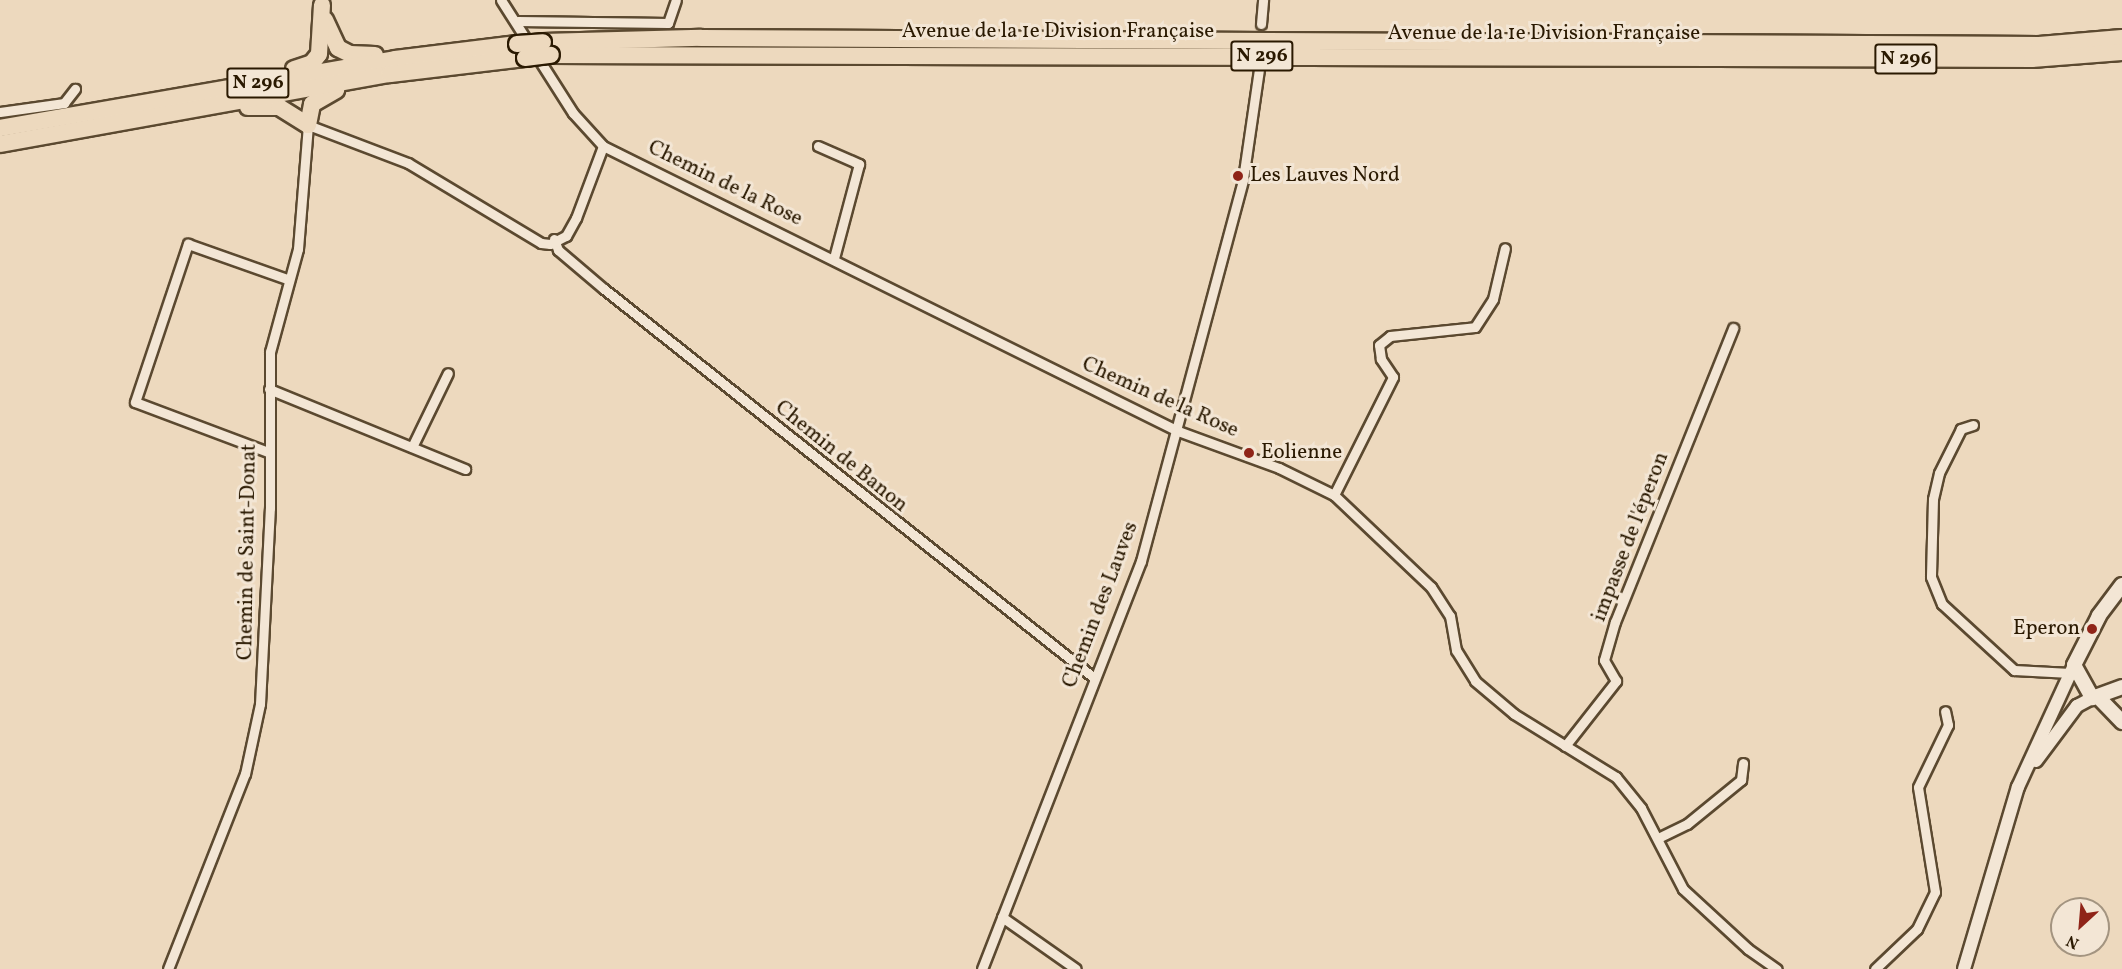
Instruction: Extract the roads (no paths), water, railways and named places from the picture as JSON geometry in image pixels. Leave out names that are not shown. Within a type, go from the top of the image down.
[{"type":"highway","points":[[322,2],[328,36],[350,54],[479,48]]},
{"type":"highway","points":[[67,117],[303,67],[319,54],[322,2]]},
{"type":"highway","name":"Avenue de la 1e Division Française","points":[[0,144],[390,74],[523,54],[701,38],[1991,45],[2122,38]]},
{"type":"highway","name":"Avenue de la 1e Division Française","points":[[0,128],[479,48],[523,54]]},
{"type":"highway","name":"Avenue de la 1e Division Française","points":[[549,52],[580,54],[2032,59],[2122,52]]},
{"type":"highway","points":[[103,127],[267,106],[289,111],[308,125],[312,104],[324,93],[523,54]]},
{"type":"main road","points":[[2122,585],[2099,616],[2072,669],[2095,697],[2122,722]]},
{"type":"main road","points":[[2095,697],[2122,687]]},
{"type":"street","name":"Chemin de la Rose","points":[[501,0],[518,21],[573,112],[603,146],[834,258],[1178,431],[1279,468],[1334,495],[1431,587],[1450,616],[1456,650],[1475,681],[1564,746],[1616,777],[1641,808],[1683,889],[1748,949],[1777,969]]},
{"type":"street","points":[[518,21],[668,23],[676,0]]},
{"type":"street","points":[[1261,24],[1263,0]]},
{"type":"street","name":"Chemin des Lauves","points":[[982,969],[1093,677],[1142,561],[1243,179],[1259,69]]},
{"type":"street","points":[[0,112],[64,103],[75,89]]},
{"type":"street","points":[[308,125],[408,163],[541,243],[554,240],[564,234],[586,195],[603,146]]},
{"type":"street","name":"Chemin de Saint-Donat","points":[[168,969],[245,774],[260,704],[266,621],[270,352],[286,279],[298,249],[308,125]]},
{"type":"street","points":[[818,146],[859,164],[834,258]]},
{"type":"street","points":[[564,234],[572,259]]},
{"type":"street","name":"Chemin de Banon","points":[[554,240],[572,259],[796,445],[1093,677]]},
{"type":"street","points":[[268,452],[135,402],[188,244],[286,279]]},
{"type":"street","points":[[1334,495],[1393,377],[1381,359],[1379,345],[1390,336],[1475,327],[1493,298],[1505,248]]},
{"type":"street","name":"impasse de l'éperon","points":[[1564,746],[1616,681],[1604,660],[1615,622],[1733,328]]},
{"type":"street","points":[[412,447],[448,373]]},
{"type":"street","points":[[269,389],[465,469]]},
{"type":"street","points":[[1964,969],[2018,787],[2072,669],[2014,670],[1942,604],[1931,578],[1933,499],[1939,473],[1961,429],[1973,425]]},
{"type":"street","points":[[2018,787],[2071,713],[2095,697]]},
{"type":"street","points":[[1875,969],[1917,929],[1935,892],[1918,787],[1948,725],[1945,711]]},
{"type":"street","points":[[1658,838],[1687,824],[1741,780],[1743,764]]},
{"type":"street","points":[[1002,917],[1076,969]]},
{"type":"place","name":"Les Lauves Nord","points":[[1238,176]]},
{"type":"place","name":"Eolienne","points":[[1249,453]]},
{"type":"place","name":"Eperon","points":[[2092,629]]}]
